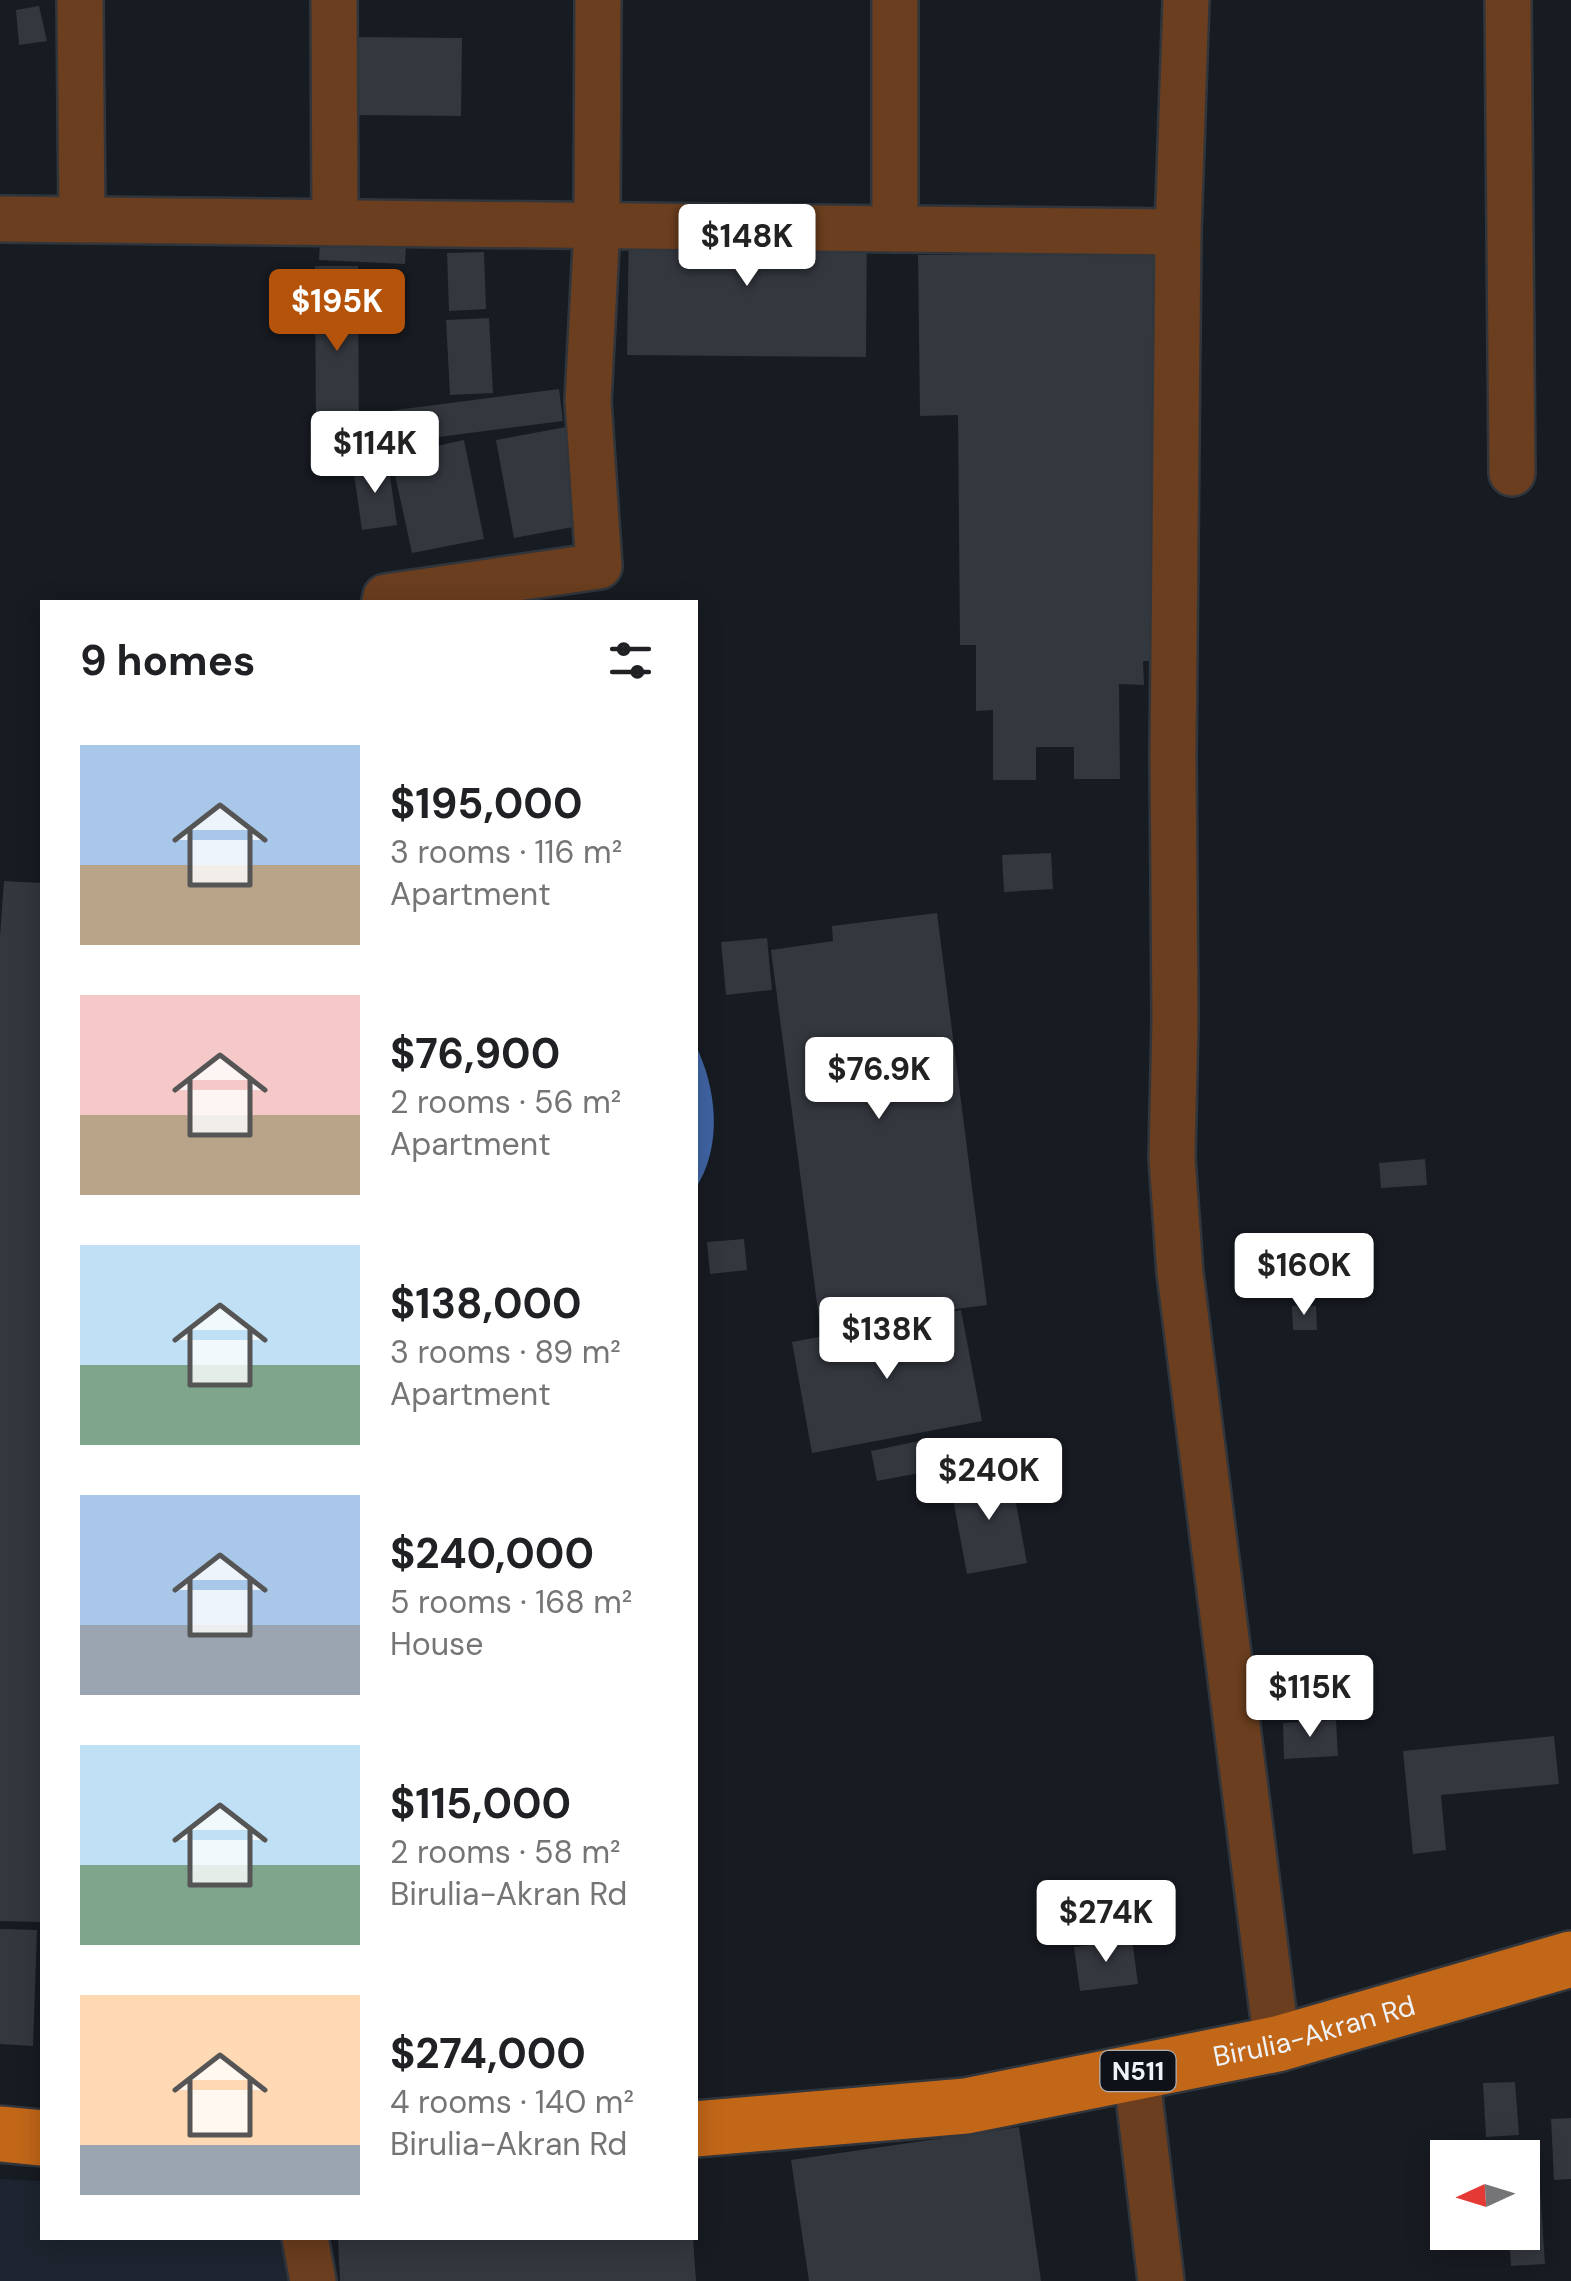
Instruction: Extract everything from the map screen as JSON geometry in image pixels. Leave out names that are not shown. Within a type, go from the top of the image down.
[{"type":"highway","name":"Birulia-Akran Rd","points":[[698,2130],[966,2106],[1277,2044],[1571,1959]]},
{"type":"highway","points":[[0,2134],[40,2138]]},
{"type":"street","points":[[80,0],[82,220]]},
{"type":"street","points":[[334,0],[334,222]]},
{"type":"street","points":[[385,600],[599,566],[588,401],[597,226],[598,0]]},
{"type":"street","points":[[895,229],[896,0]]},
{"type":"street","points":[[1186,0],[1178,232],[1176,1020],[1172,1158],[1180,1272],[1277,2044]]},
{"type":"street","points":[[1508,0],[1512,473]]},
{"type":"street","points":[[0,219],[1178,232]]},
{"type":"street","points":[[1136,2072],[1161,2281]]},
{"type":"street","points":[[305,2240],[313,2281]]},
{"type":"shaded area","points":[[0,2179],[40,2181],[40,2240],[281,2240],[290,2281],[0,2281]]},
{"type":"water","points":[[698,1051],[708,1079],[714,1117],[704,1173],[698,1184]]},
{"type":"building","points":[[39,6],[47,41],[19,45],[16,10]]},
{"type":"building","points":[[357,37],[462,38],[461,116],[356,115]]},
{"type":"building","points":[[629,220],[867,222],[866,357],[627,355]]},
{"type":"building","points":[[320,241],[406,245],[405,264],[319,260]]},
{"type":"building","points":[[484,252],[486,309],[449,311],[447,253]]},
{"type":"building","points":[[1155,254],[1159,661],[1143,661],[1144,685],[1119,684],[1120,779],[1074,779],[1074,747],[1036,747],[1036,780],[993,780],[993,710],[976,711],[976,645],[960,645],[958,415],[920,416],[918,255]]},
{"type":"building","points":[[315,266],[358,266],[359,443],[316,443]]},
{"type":"building","points":[[489,318],[493,393],[450,395],[446,320]]},
{"type":"building","points":[[559,389],[563,421],[370,446],[365,414]]},
{"type":"building","points":[[566,427],[584,525],[514,538],[496,440]]},
{"type":"building","points":[[464,440],[484,539],[412,553],[391,456]]},
{"type":"building","points":[[388,462],[397,525],[362,530],[353,467]]},
{"type":"building","points":[[1051,853],[1053,889],[1004,892],[1002,855]]},
{"type":"building","points":[[4,881],[40,883],[40,1922],[0,1921],[0,937]]},
{"type":"building","points":[[937,913],[987,1305],[820,1327],[771,950],[833,941],[832,926]]},
{"type":"building","points":[[767,938],[772,990],[726,995],[721,942]]},
{"type":"building","points":[[1425,1159],[1427,1185],[1381,1188],[1379,1163]]},
{"type":"building","points":[[744,1239],[747,1270],[710,1274],[707,1242]]},
{"type":"building","points":[[1292,1306],[1316,1306],[1317,1330],[1293,1330]]},
{"type":"building","points":[[961,1310],[982,1421],[812,1453],[792,1342]]},
{"type":"building","points":[[919,1441],[925,1472],[877,1481],[871,1451]]},
{"type":"building","points":[[1010,1471],[1027,1563],[967,1574],[950,1483]]},
{"type":"building","points":[[1336,1720],[1338,1756],[1284,1759],[1283,1723]]},
{"type":"building","points":[[1554,1736],[1559,1784],[1441,1795],[1446,1850],[1413,1854],[1403,1751]]},
{"type":"building","points":[[0,1929],[37,1930],[33,2046],[0,2044]]},
{"type":"building","points":[[1132,1939],[1138,1984],[1080,1991],[1074,1947]]},
{"type":"building","points":[[1515,2082],[1519,2135],[1486,2137],[1483,2083]]},
{"type":"building","points":[[1571,2118],[1571,2179],[1554,2180],[1551,2119]]},
{"type":"building","points":[[1019,2127],[1041,2281],[809,2281],[791,2160]]},
{"type":"building","points":[[1540,2188],[1545,2264],[1511,2266],[1510,2250],[1540,2250]]},
{"type":"building","points":[[338,2240],[693,2240],[696,2281],[340,2281]]}]
